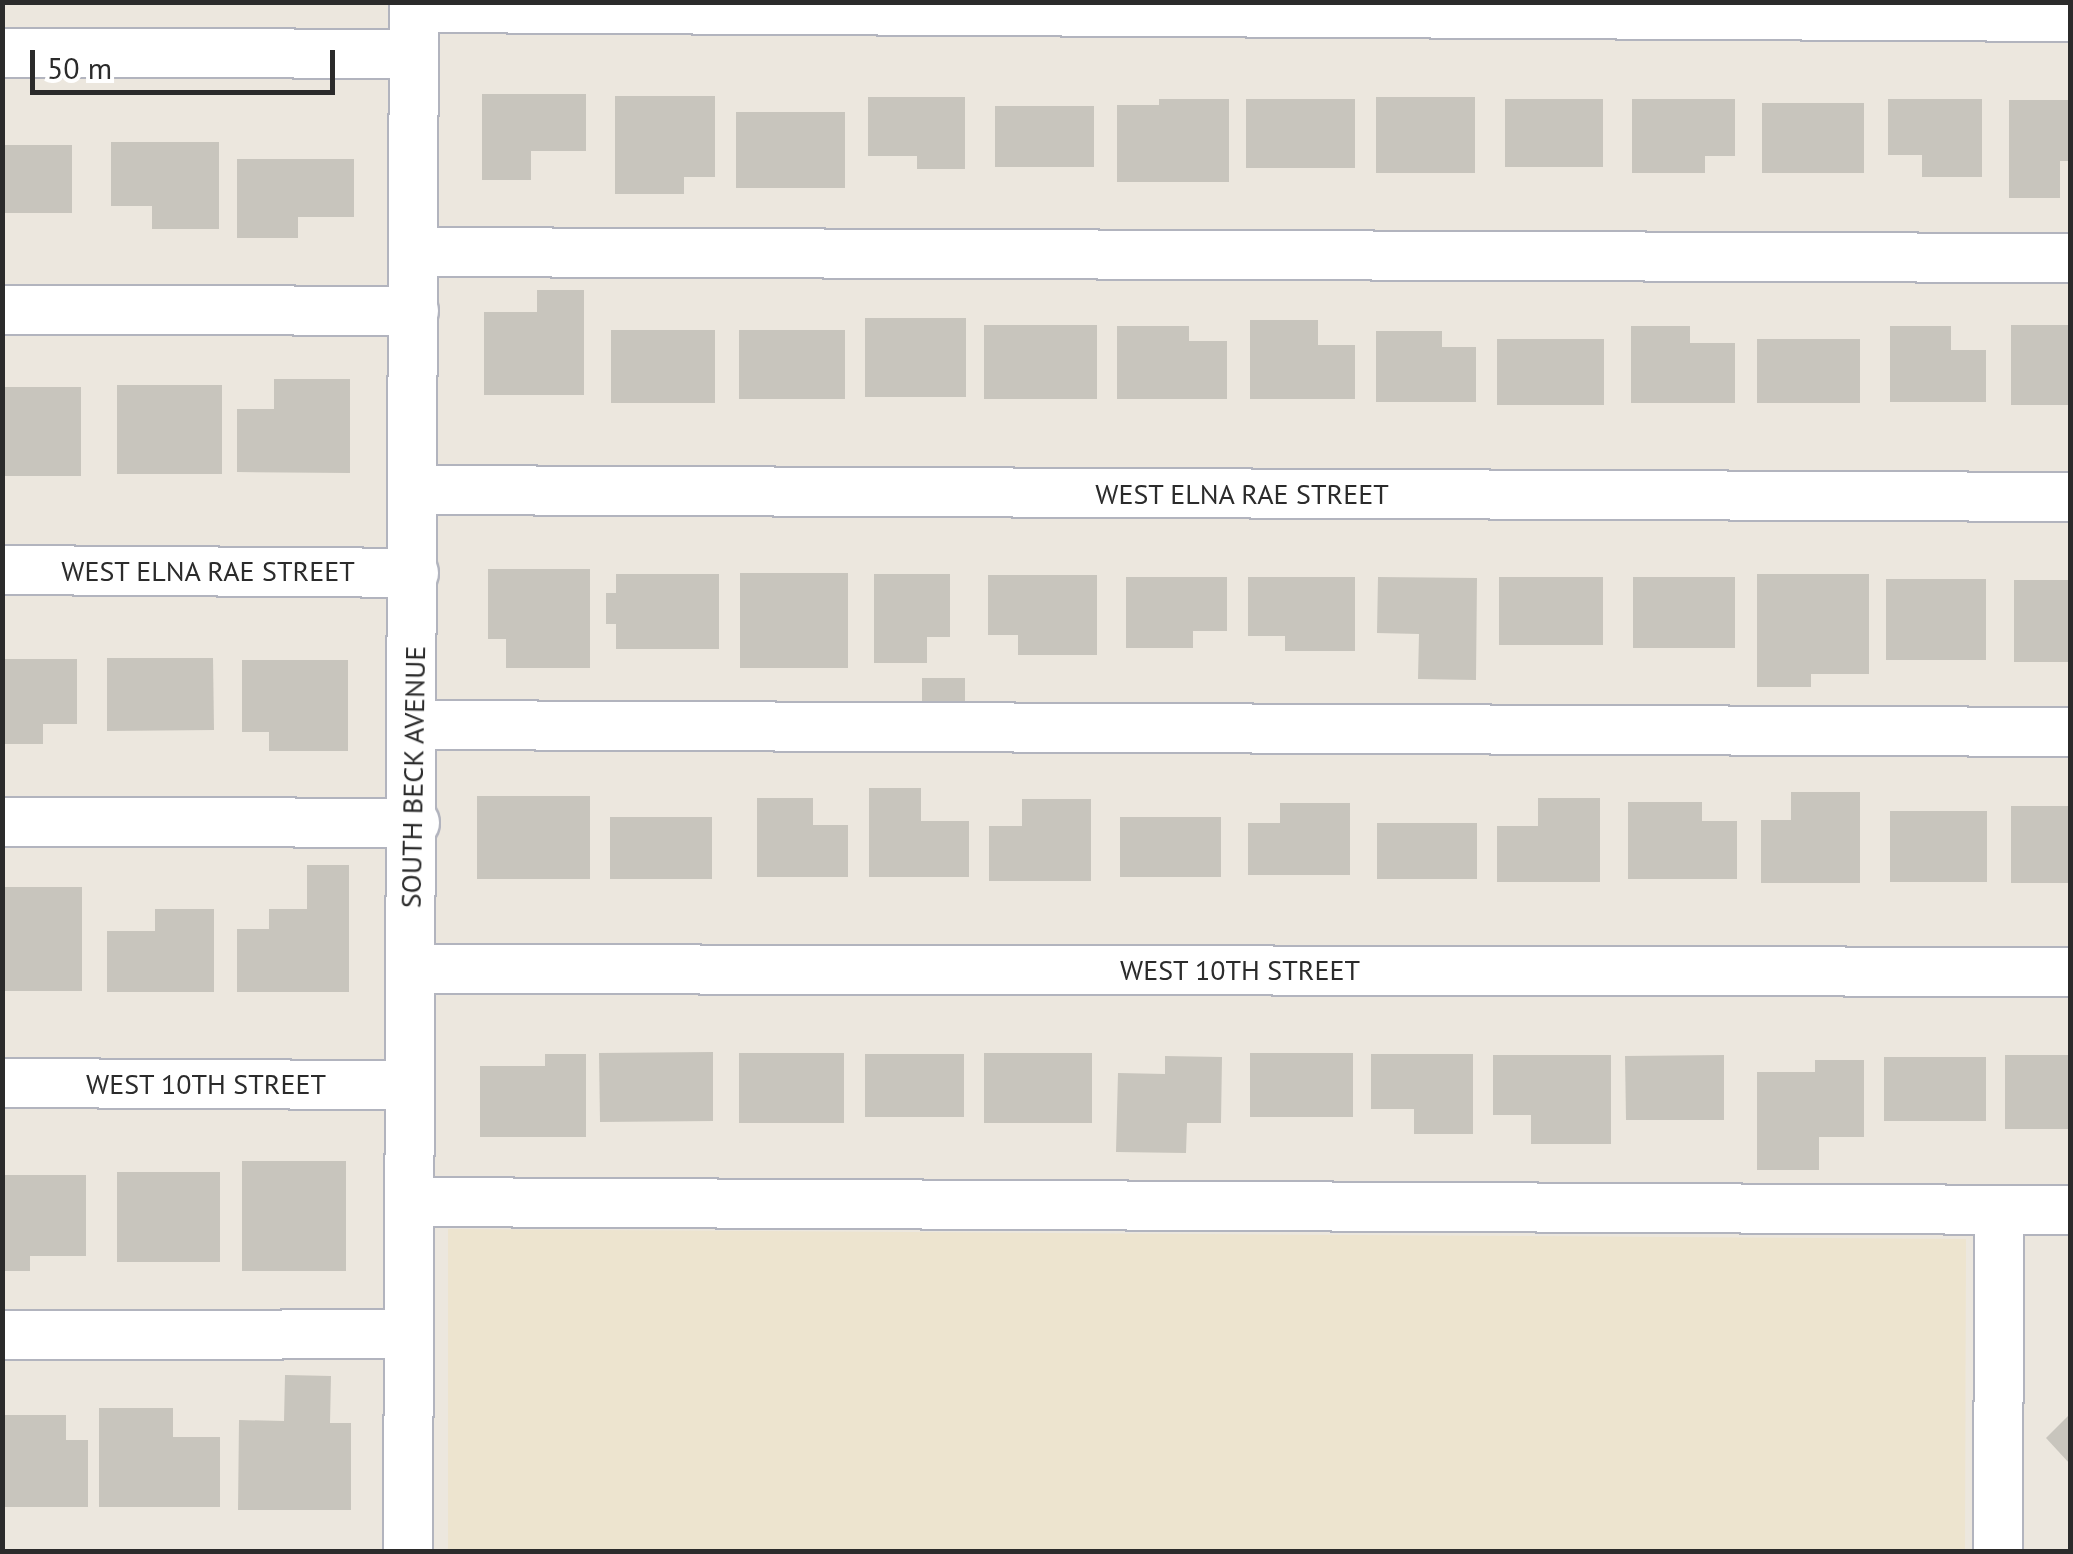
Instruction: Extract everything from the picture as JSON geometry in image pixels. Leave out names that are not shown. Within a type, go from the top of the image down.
[{"type":"street","points":[[2,52],[414,22],[1568,10],[2070,17]]},
{"type":"street","name":"SOUTH BECK AVENUE","points":[[408,1552],[410,969],[415,823],[414,22]]},
{"type":"street","points":[[414,252],[2070,258]]},
{"type":"street","points":[[2,310],[414,311]]},
{"type":"street","name":"WEST ELNA RAE STREET","points":[[414,490],[2070,497]]},
{"type":"street","name":"WEST ELNA RAE STREET","points":[[2,570],[414,572]]},
{"type":"street","points":[[414,725],[2070,732]]},
{"type":"street","points":[[2,822],[415,823]]},
{"type":"street","name":"WEST 10TH STREET","points":[[410,969],[2070,972]]},
{"type":"street","name":"WEST 10TH STREET","points":[[2,1083],[409,1085]]},
{"type":"street","points":[[409,1202],[2070,1210]]},
{"type":"street","points":[[1998,1552],[1999,1210]]},
{"type":"street","points":[[2,1335],[409,1334]]},
{"type":"shaded area","points":[[448,1229],[1966,1239],[1965,1551],[448,1551]]},
{"type":"building","points":[[482,94],[586,94],[586,151],[531,151],[531,180],[482,180]]},
{"type":"building","points":[[615,96],[715,96],[715,177],[684,177],[684,194],[615,194]]},
{"type":"building","points":[[868,97],[965,97],[965,169],[917,169],[917,156],[868,156]]},
{"type":"building","points":[[1376,97],[1475,97],[1475,173],[1376,173]]},
{"type":"building","points":[[1159,99],[1229,99],[1229,182],[1117,182],[1117,105],[1159,105]]},
{"type":"building","points":[[1246,99],[1355,99],[1355,168],[1246,168]]},
{"type":"building","points":[[1505,99],[1603,99],[1603,167],[1505,167]]},
{"type":"building","points":[[1632,99],[1735,99],[1735,156],[1705,156],[1705,173],[1632,173]]},
{"type":"building","points":[[1888,99],[1982,99],[1982,177],[1922,177],[1922,155],[1888,155]]},
{"type":"building","points":[[2009,100],[2070,100],[2070,161],[2060,161],[2060,198],[2009,198]]},
{"type":"building","points":[[1762,103],[1864,103],[1864,173],[1762,173]]},
{"type":"building","points":[[995,106],[1094,106],[1094,167],[995,167]]},
{"type":"building","points":[[736,112],[845,112],[845,188],[736,188]]},
{"type":"building","points":[[111,142],[219,142],[219,229],[152,229],[152,206],[111,206]]},
{"type":"building","points":[[2,145],[72,145],[72,213],[2,213]]},
{"type":"building","points":[[237,159],[354,159],[354,217],[298,217],[298,238],[237,238]]},
{"type":"building","points":[[537,290],[584,290],[584,395],[484,395],[484,312],[537,312]]},
{"type":"building","points":[[865,318],[966,318],[966,397],[865,397]]},
{"type":"building","points":[[1250,320],[1318,320],[1318,345],[1355,345],[1355,399],[1250,399]]},
{"type":"building","points":[[984,325],[1097,325],[1097,399],[984,399]]},
{"type":"building","points":[[2011,325],[2070,325],[2070,405],[2011,405]]},
{"type":"building","points":[[1117,326],[1189,326],[1189,341],[1227,341],[1227,399],[1117,399]]},
{"type":"building","points":[[1631,326],[1690,326],[1690,343],[1735,343],[1735,403],[1631,403]]},
{"type":"building","points":[[1890,326],[1951,326],[1951,350],[1986,350],[1986,402],[1890,402]]},
{"type":"building","points":[[611,330],[715,330],[715,403],[611,403]]},
{"type":"building","points":[[739,330],[845,330],[845,399],[739,399]]},
{"type":"building","points":[[1376,331],[1442,331],[1442,347],[1476,347],[1476,402],[1376,402]]},
{"type":"building","points":[[1497,339],[1604,339],[1604,405],[1497,405]]},
{"type":"building","points":[[1757,339],[1860,339],[1860,403],[1757,403]]},
{"type":"building","points":[[274,379],[350,379],[350,473],[237,472],[237,409],[274,409]]},
{"type":"building","points":[[117,385],[222,385],[222,474],[117,474]]},
{"type":"building","points":[[4,387],[81,387],[81,476],[2,476]]},
{"type":"building","points":[[488,569],[590,569],[590,668],[506,668],[506,639],[488,639]]},
{"type":"building","points":[[740,573],[848,573],[848,668],[740,668]]},
{"type":"building","points":[[616,574],[719,574],[719,649],[616,649],[616,624],[606,624],[606,593],[616,593]]},
{"type":"building","points":[[874,574],[950,574],[950,637],[927,637],[927,663],[874,663]]},
{"type":"building","points":[[1757,574],[1869,574],[1869,674],[1811,674],[1811,687],[1757,687]]},
{"type":"building","points":[[988,575],[1097,575],[1097,655],[1018,655],[1018,635],[988,635]]},
{"type":"building","points":[[1126,577],[1227,577],[1227,631],[1193,631],[1193,648],[1126,648]]},
{"type":"building","points":[[1248,577],[1355,577],[1355,651],[1285,651],[1285,636],[1248,636]]},
{"type":"building","points":[[1378,577],[1477,578],[1476,680],[1418,679],[1419,634],[1377,633]]},
{"type":"building","points":[[1499,577],[1603,577],[1603,645],[1499,645]]},
{"type":"building","points":[[1633,577],[1735,577],[1735,648],[1633,648]]},
{"type":"building","points":[[1886,579],[1986,579],[1986,660],[1886,660]]},
{"type":"building","points":[[2014,580],[2070,580],[2070,662],[2014,662]]},
{"type":"building","points":[[107,658],[213,658],[214,730],[107,731]]},
{"type":"building","points":[[2,659],[77,659],[77,724],[43,724],[43,744],[2,744]]},
{"type":"building","points":[[242,660],[348,660],[348,751],[269,751],[269,732],[242,732]]},
{"type":"building","points":[[922,678],[965,678],[965,702],[922,702]]},
{"type":"building","points":[[869,788],[921,788],[921,821],[969,821],[969,877],[869,877]]},
{"type":"building","points":[[1791,792],[1860,792],[1860,883],[1761,883],[1761,820],[1791,820]]},
{"type":"building","points":[[477,796],[590,796],[590,879],[477,879]]},
{"type":"building","points":[[757,798],[813,798],[813,825],[848,825],[848,877],[757,877]]},
{"type":"building","points":[[1538,798],[1600,798],[1600,882],[1497,882],[1497,826],[1538,826]]},
{"type":"building","points":[[1022,799],[1091,799],[1091,881],[989,881],[989,826],[1022,826]]},
{"type":"building","points":[[1628,802],[1702,802],[1702,821],[1737,821],[1737,879],[1628,879]]},
{"type":"building","points":[[1280,803],[1350,803],[1350,875],[1248,875],[1248,823],[1280,823]]},
{"type":"building","points":[[2011,806],[2070,806],[2070,883],[2011,883]]},
{"type":"building","points":[[1890,811],[1987,811],[1987,882],[1890,882]]},
{"type":"building","points":[[610,817],[712,817],[712,879],[610,879]]},
{"type":"building","points":[[1120,817],[1221,817],[1221,877],[1120,877]]},
{"type":"building","points":[[1377,823],[1477,823],[1477,879],[1377,879]]},
{"type":"building","points":[[307,865],[349,865],[349,992],[237,992],[237,929],[269,929],[269,909],[307,909]]},
{"type":"building","points":[[4,887],[82,887],[82,991],[2,991]]},
{"type":"building","points":[[155,909],[214,909],[214,992],[107,992],[107,931],[155,931]]},
{"type":"building","points":[[713,1052],[713,1121],[600,1122],[599,1053]]},
{"type":"building","points":[[739,1053],[844,1053],[844,1123],[739,1123]]},
{"type":"building","points":[[984,1053],[1092,1053],[1092,1123],[984,1123]]},
{"type":"building","points":[[1250,1053],[1353,1053],[1353,1117],[1250,1117]]},
{"type":"building","points":[[545,1054],[586,1054],[586,1137],[480,1137],[480,1066],[545,1066]]},
{"type":"building","points":[[865,1054],[964,1054],[964,1117],[865,1117]]},
{"type":"building","points":[[1371,1054],[1473,1054],[1473,1134],[1414,1134],[1414,1109],[1371,1109]]},
{"type":"building","points":[[1493,1055],[1611,1055],[1611,1144],[1531,1144],[1531,1115],[1493,1115]]},
{"type":"building","points":[[1724,1055],[1724,1120],[1626,1120],[1625,1056]]},
{"type":"building","points":[[2005,1055],[2070,1055],[2070,1129],[2005,1129]]},
{"type":"building","points":[[1165,1056],[1222,1057],[1221,1123],[1187,1123],[1186,1153],[1116,1152],[1118,1073],[1165,1074]]},
{"type":"building","points":[[1884,1057],[1986,1057],[1986,1121],[1884,1121]]},
{"type":"building","points":[[1815,1060],[1864,1060],[1864,1137],[1819,1137],[1819,1170],[1757,1170],[1757,1072],[1815,1072]]},
{"type":"building","points":[[242,1161],[346,1161],[346,1271],[242,1271]]},
{"type":"building","points":[[117,1172],[220,1172],[220,1262],[117,1262]]},
{"type":"building","points":[[2,1175],[86,1175],[86,1256],[30,1256],[30,1271],[2,1271]]},
{"type":"building","points":[[285,1375],[331,1376],[330,1423],[351,1423],[351,1510],[238,1510],[239,1420],[284,1421]]},
{"type":"building","points":[[99,1408],[173,1408],[173,1437],[220,1437],[220,1507],[99,1507]]},
{"type":"building","points":[[2070,1414],[2070,1464],[2046,1438]]},
{"type":"building","points":[[2,1415],[66,1415],[66,1440],[88,1440],[88,1507],[2,1507]]}]
